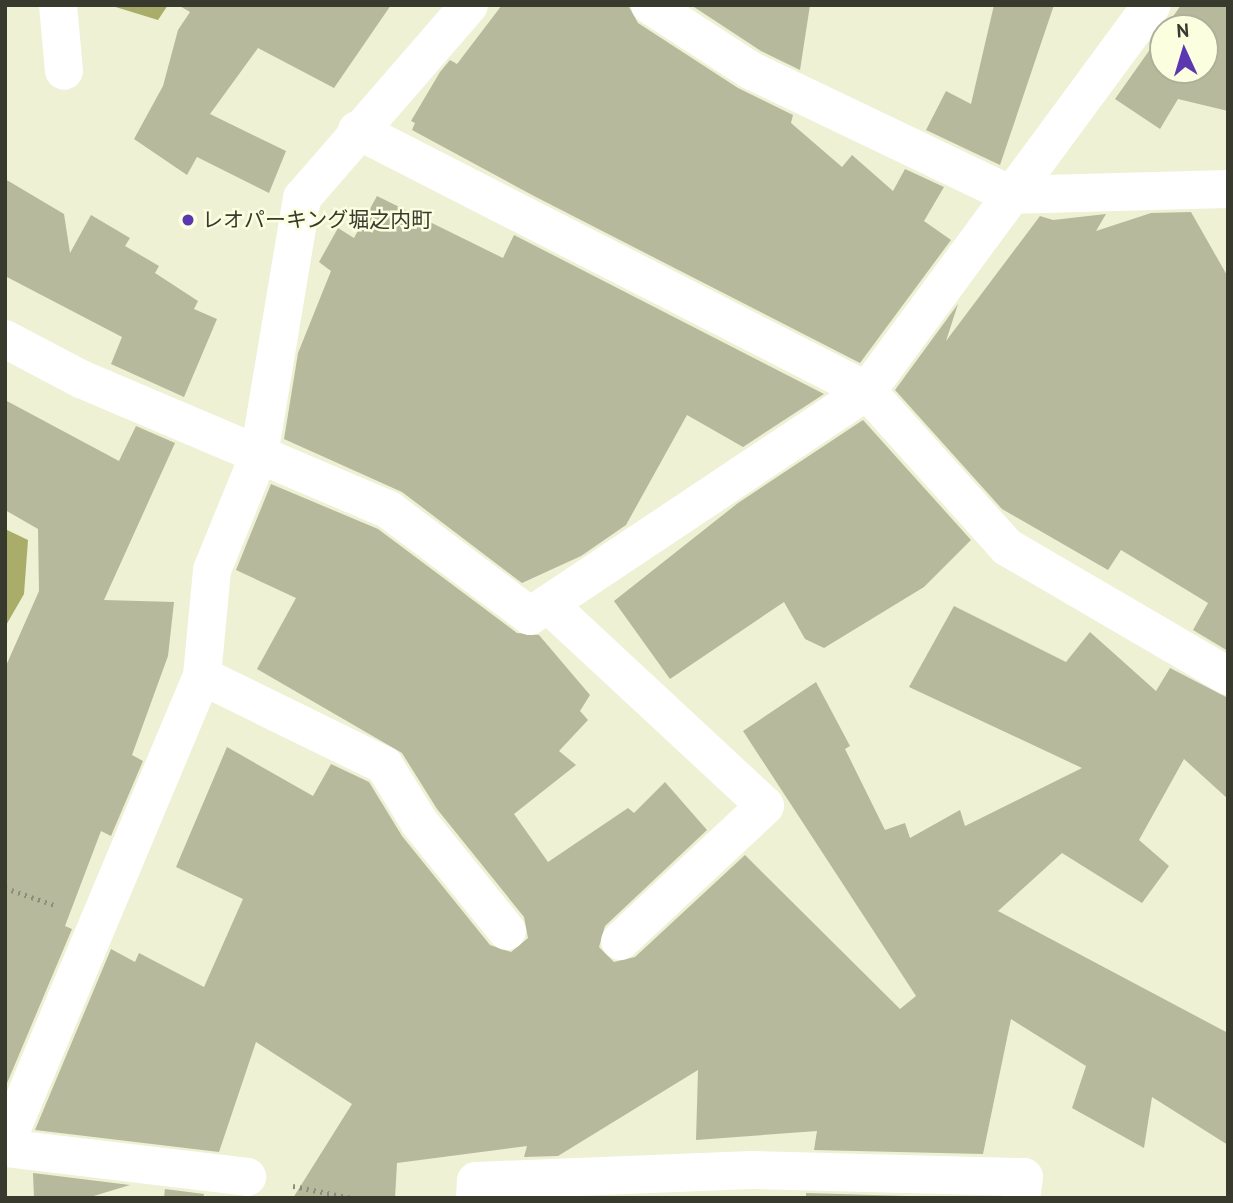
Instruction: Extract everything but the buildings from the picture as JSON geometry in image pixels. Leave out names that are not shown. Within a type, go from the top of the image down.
[{"type":"street","points":[[58,5],[64,71]]},
{"type":"street","points":[[247,1177],[5,1147],[202,676],[212,570],[258,455],[302,198],[357,131],[469,5]]},
{"type":"street","points":[[650,5],[750,71],[1011,195],[1221,199]]},
{"type":"street","points":[[5,339],[81,379],[389,510],[530,615],[867,391],[1152,5]]},
{"type":"street","points":[[357,131],[867,391],[1007,547],[1228,676]]},
{"type":"street","points":[[548,604],[765,806],[620,941]]},
{"type":"street","points":[[202,676],[384,765],[419,822],[508,931]]},
{"type":"street","points":[[475,1198],[476,1181],[750,1184],[1024,1177],[1021,1198]]},
{"type":"path","points":[[247,1177],[352,1198]]},
{"type":"green space","points":[[109,5],[168,5],[158,20]]},
{"type":"green space","points":[[5,529],[28,540],[24,594],[5,627]]},
{"type":"place","name":"レオパーキング堀之内町","points":[[188,220]]}]
